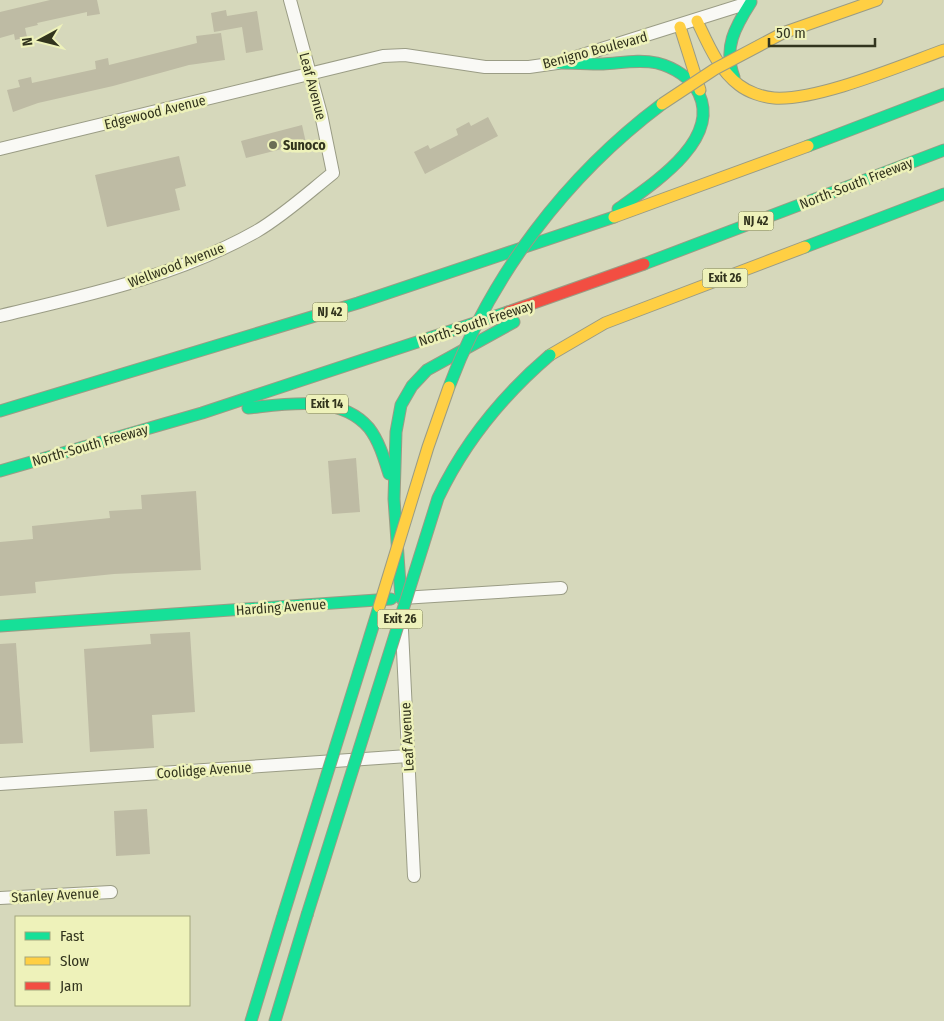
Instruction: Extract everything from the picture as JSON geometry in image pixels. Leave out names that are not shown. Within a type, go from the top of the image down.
[{"type":"main road","points":[[251,1021],[433,432],[461,358],[489,298],[522,249],[553,210],[592,166],[630,130],[694,82],[729,60],[783,33],[835,13],[877,0]]},
{"type":"main road","points":[[736,82],[727,58],[728,47],[733,34],[755,1]]},
{"type":"main road","points":[[697,21],[716,60],[736,82],[752,93],[775,99],[807,96],[944,50]]},
{"type":"main road","points":[[597,224],[639,194],[691,148],[696,140],[704,119],[701,94],[680,27]]},
{"type":"main road","points":[[557,63],[604,64],[623,61],[656,63],[680,73],[701,94]]},
{"type":"main road","name":"NJ 42","points":[[0,411],[198,354],[516,252],[735,175],[944,94]]},
{"type":"main road","name":"North-South Freeway","points":[[0,471],[202,413],[567,293],[944,150]]},
{"type":"main road","name":"Exit 26","points":[[275,1021],[438,498],[453,466],[476,430],[513,388],[550,356],[580,335],[605,323],[944,194]]},
{"type":"main road","points":[[401,598],[394,499],[397,418],[406,395],[419,377],[448,357],[567,293]]},
{"type":"main road","name":"Exit 14","points":[[202,413],[311,402],[344,409],[363,422],[377,440],[387,464],[394,499]]},
{"type":"main road","name":"Harding Avenue","points":[[0,626],[401,598]]},
{"type":"street","name":"Leaf Avenue","points":[[290,0],[310,75],[332,173]]},
{"type":"street","name":"Benigno Boulevard","points":[[310,75],[354,61],[383,56],[405,55],[504,68],[557,63],[680,27],[755,1]]},
{"type":"street","name":"Edgewood Avenue","points":[[0,149],[310,75]]},
{"type":"street","name":"Wellwood Avenue","points":[[0,316],[93,294],[155,275],[213,252],[256,231],[278,217],[332,173]]},
{"type":"street","name":"Harding Avenue","points":[[401,598],[561,588]]},
{"type":"street","name":"Leaf Avenue","points":[[401,598],[414,876]]},
{"type":"street","name":"Coolidge Avenue","points":[[0,784],[408,756]]},
{"type":"street","name":"Stanley Avenue","points":[[0,898],[111,892]]},
{"type":"building","points":[[50,0],[97,0],[100,14],[87,16],[87,12],[37,23],[38,25],[25,28],[27,37],[15,40],[14,34],[0,38],[0,12]]},
{"type":"building","points":[[226,10],[227,16],[257,11],[263,50],[246,53],[242,27],[214,32],[211,13]]},
{"type":"building","points":[[221,33],[225,60],[189,65],[113,86],[38,103],[13,112],[7,90],[20,87],[18,80],[31,77],[32,83],[96,69],[95,61],[108,58],[109,65],[197,43],[196,36]]},
{"type":"building","points":[[488,117],[498,136],[425,174],[414,152],[428,145],[430,149],[458,135],[456,129],[469,122],[471,126]]},
{"type":"building","points":[[302,125],[306,143],[246,158],[241,141]]},
{"type":"building","points":[[179,156],[186,186],[175,189],[180,210],[107,227],[95,175]]},
{"type":"building","points":[[356,458],[360,512],[332,514],[328,461]]},
{"type":"building","points":[[196,491],[201,570],[114,574],[35,582],[36,593],[0,596],[0,542],[33,539],[32,526],[110,518],[109,511],[142,509],[141,495]]},
{"type":"building","points":[[190,632],[195,712],[152,715],[154,748],[90,752],[84,649],[151,644],[150,634]]},
{"type":"building","points":[[16,643],[23,743],[0,744],[0,644]]},
{"type":"building","points":[[147,809],[150,854],[116,856],[114,811]]},
{"type":"traffic: fast","points":[[734,77],[730,57],[732,38],[751,2]]},
{"type":"traffic: fast","points":[[557,63],[603,64],[637,61],[657,63],[669,67],[687,78],[699,94],[703,111],[700,128],[692,145],[679,160],[648,188],[618,209]]},
{"type":"traffic: fast","points":[[808,146],[944,94]]},
{"type":"traffic: fast","points":[[449,387],[466,346],[486,306],[535,230],[594,163],[627,132],[662,104]]},
{"type":"traffic: fast","points":[[644,264],[944,150]]},
{"type":"traffic: fast","points":[[805,247],[944,194]]},
{"type":"traffic: fast","points":[[0,411],[358,303],[614,217]]},
{"type":"traffic: fast","points":[[0,471],[202,413],[508,312]]},
{"type":"traffic: fast","points":[[401,598],[394,499],[396,432],[401,405],[412,386],[427,370],[514,322]]},
{"type":"traffic: fast","points":[[307,915],[438,498],[460,457],[486,421],[516,387],[550,355]]},
{"type":"traffic: fast","points":[[248,408],[312,404],[343,410],[357,417],[373,433],[389,474]]},
{"type":"traffic: fast","points":[[0,626],[391,599]]},
{"type":"traffic: fast","points":[[282,919],[379,607]]},
{"type":"traffic: fast","points":[[275,1021],[307,915]]},
{"type":"traffic: fast","points":[[251,1021],[282,919]]},
{"type":"traffic: slow","points":[[783,33],[877,0]]},
{"type":"traffic: slow","points":[[697,21],[714,56],[732,79],[743,88],[765,97],[792,97],[836,88],[944,50]]},
{"type":"traffic: slow","points":[[680,27],[700,90]]},
{"type":"traffic: slow","points":[[662,104],[715,69],[783,33]]},
{"type":"traffic: slow","points":[[614,217],[808,146]]},
{"type":"traffic: slow","points":[[550,355],[605,323],[805,247]]},
{"type":"traffic: slow","points":[[379,607],[428,447],[449,387]]},
{"type":"traffic: jam","points":[[508,312],[644,264]]},
{"type":"place","name":"Sunoco","points":[[273,145]]}]
